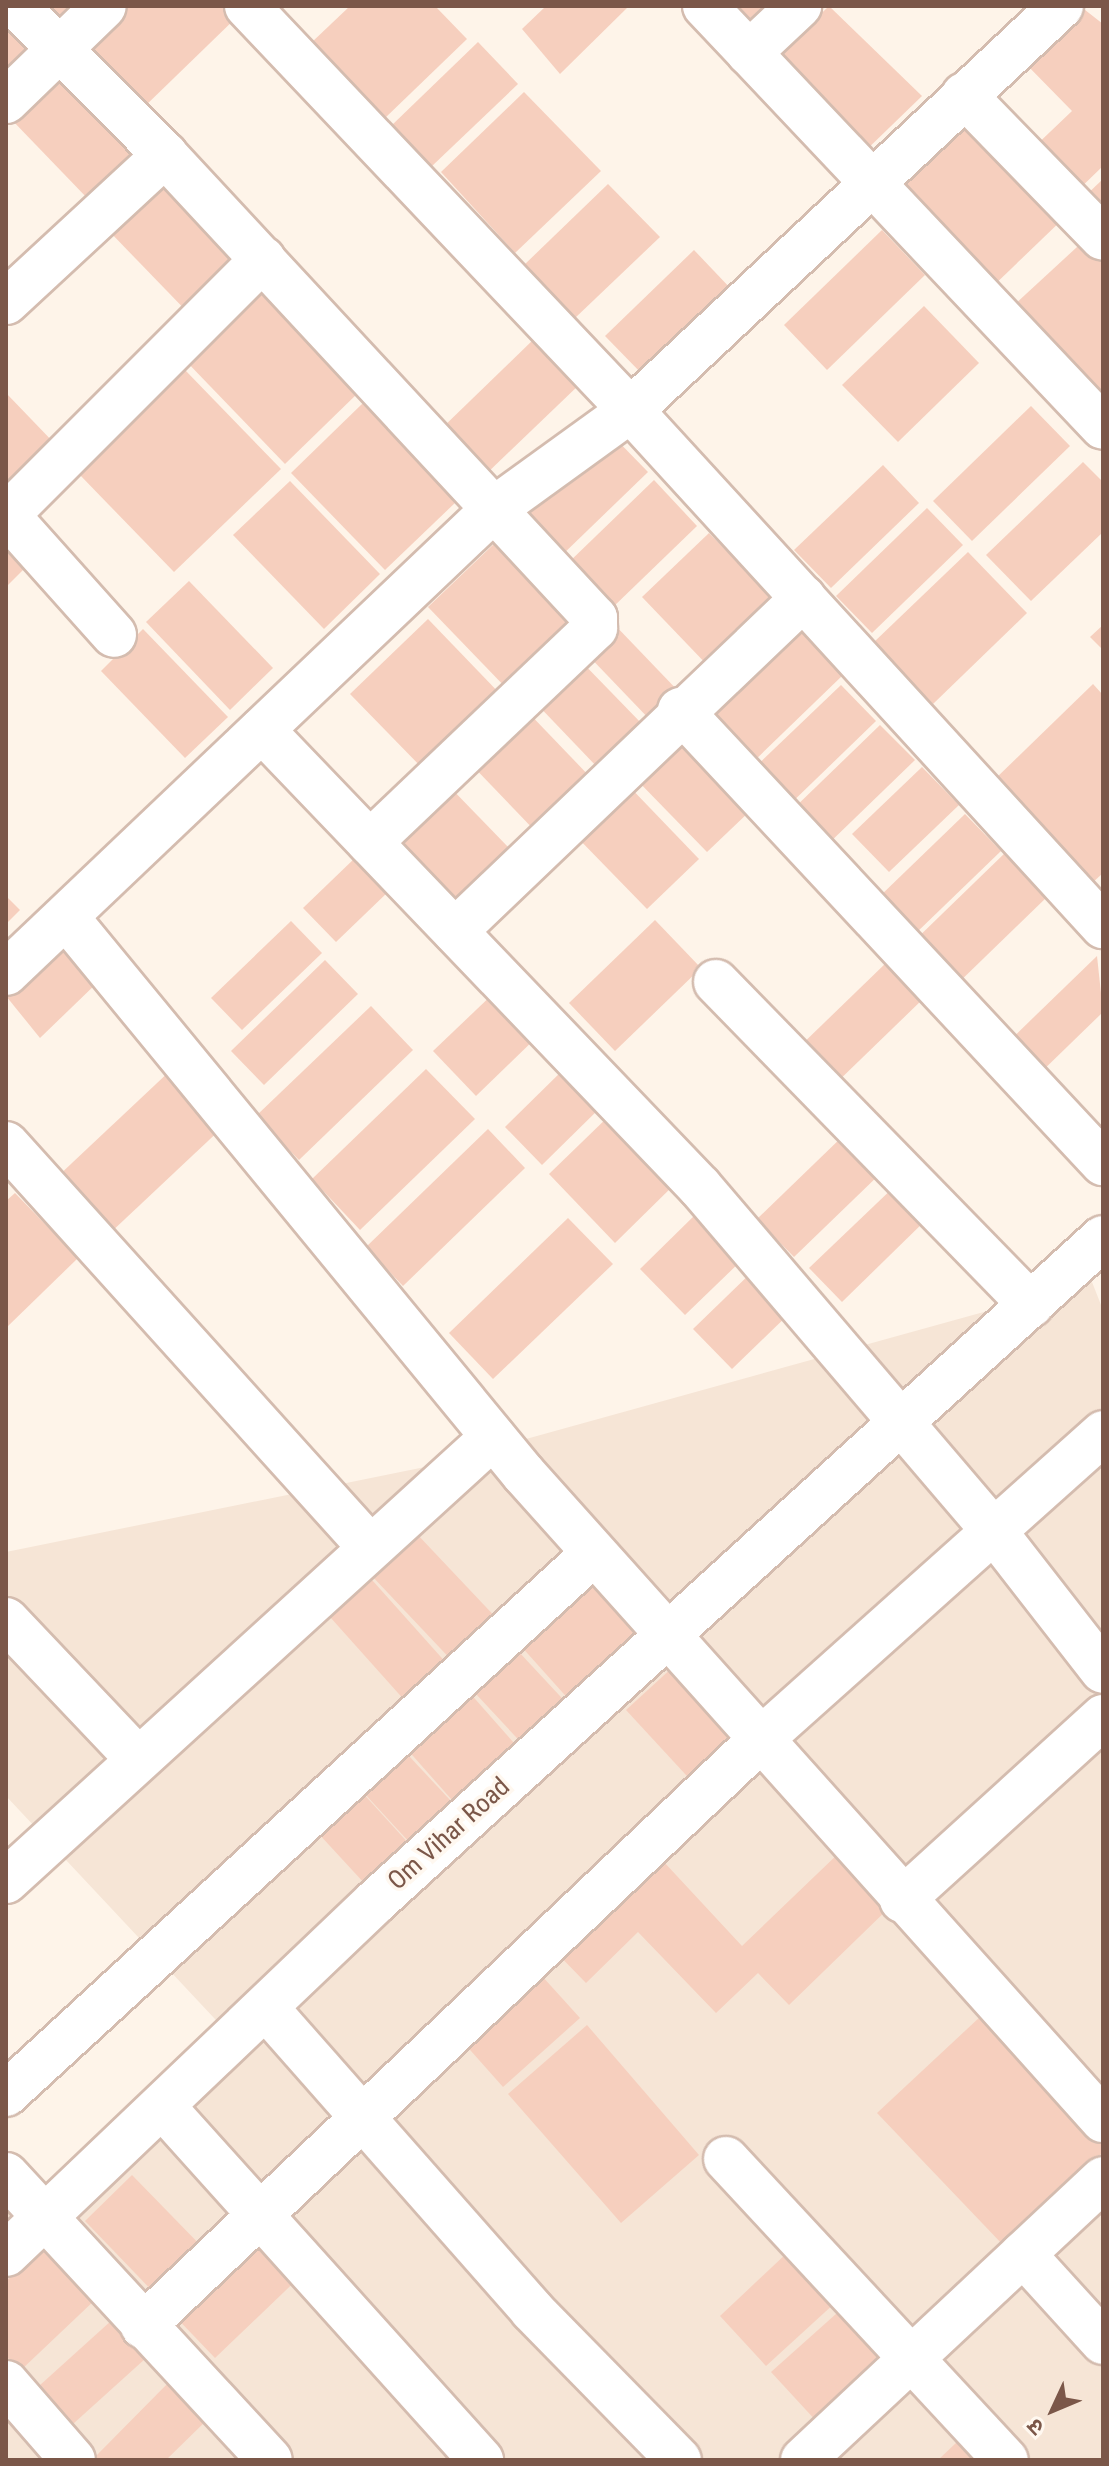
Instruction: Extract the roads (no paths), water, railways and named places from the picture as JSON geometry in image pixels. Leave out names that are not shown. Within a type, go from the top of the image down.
[{"type":"street","points":[[17,6],[165,155],[595,618],[595,628],[370,842]]},
{"type":"street","points":[[6,101],[104,6]]},
{"type":"street","points":[[247,6],[631,410],[1103,926]]},
{"type":"street","points":[[705,6],[871,178],[1103,427]]},
{"type":"street","points":[[749,53],[799,6]]},
{"type":"street","points":[[6,973],[494,509],[631,410],[871,178],[1061,6]]},
{"type":"street","points":[[964,95],[1103,238]]},
{"type":"street","points":[[6,302],[165,155]]},
{"type":"street","points":[[114,635],[6,514],[263,259]]},
{"type":"street","points":[[455,931],[680,710],[804,598]]},
{"type":"street","points":[[680,710],[1103,1163]]},
{"type":"street","points":[[262,730],[700,1187],[994,1531],[1103,1671]]},
{"type":"street","points":[[66,917],[493,1437],[593,1554],[1103,2120]]},
{"type":"street","points":[[716,982],[1031,1305]]},
{"type":"street","points":[[6,1144],[368,1545]]},
{"type":"street","name":"Om Vihar Road","points":[[6,2254],[668,1635],[1103,1238]]},
{"type":"street","points":[[143,2326],[759,1741],[1103,1433]]},
{"type":"street","points":[[6,1881],[368,1545],[493,1437]]},
{"type":"street","points":[[6,2094],[593,1554]]},
{"type":"street","points":[[6,1620],[137,1758]]},
{"type":"street","points":[[902,1900],[1103,1717]]},
{"type":"street","points":[[266,2008],[362,2120],[679,2460]]},
{"type":"street","points":[[164,2108],[262,2211],[481,2460]]},
{"type":"street","points":[[726,2159],[1006,2460]]},
{"type":"street","points":[[6,2175],[270,2460]]},
{"type":"street","points":[[803,2460],[1103,2179]]},
{"type":"street","points":[[1023,2254],[1103,2342]]},
{"type":"street","points":[[6,2383],[73,2460]]}]
